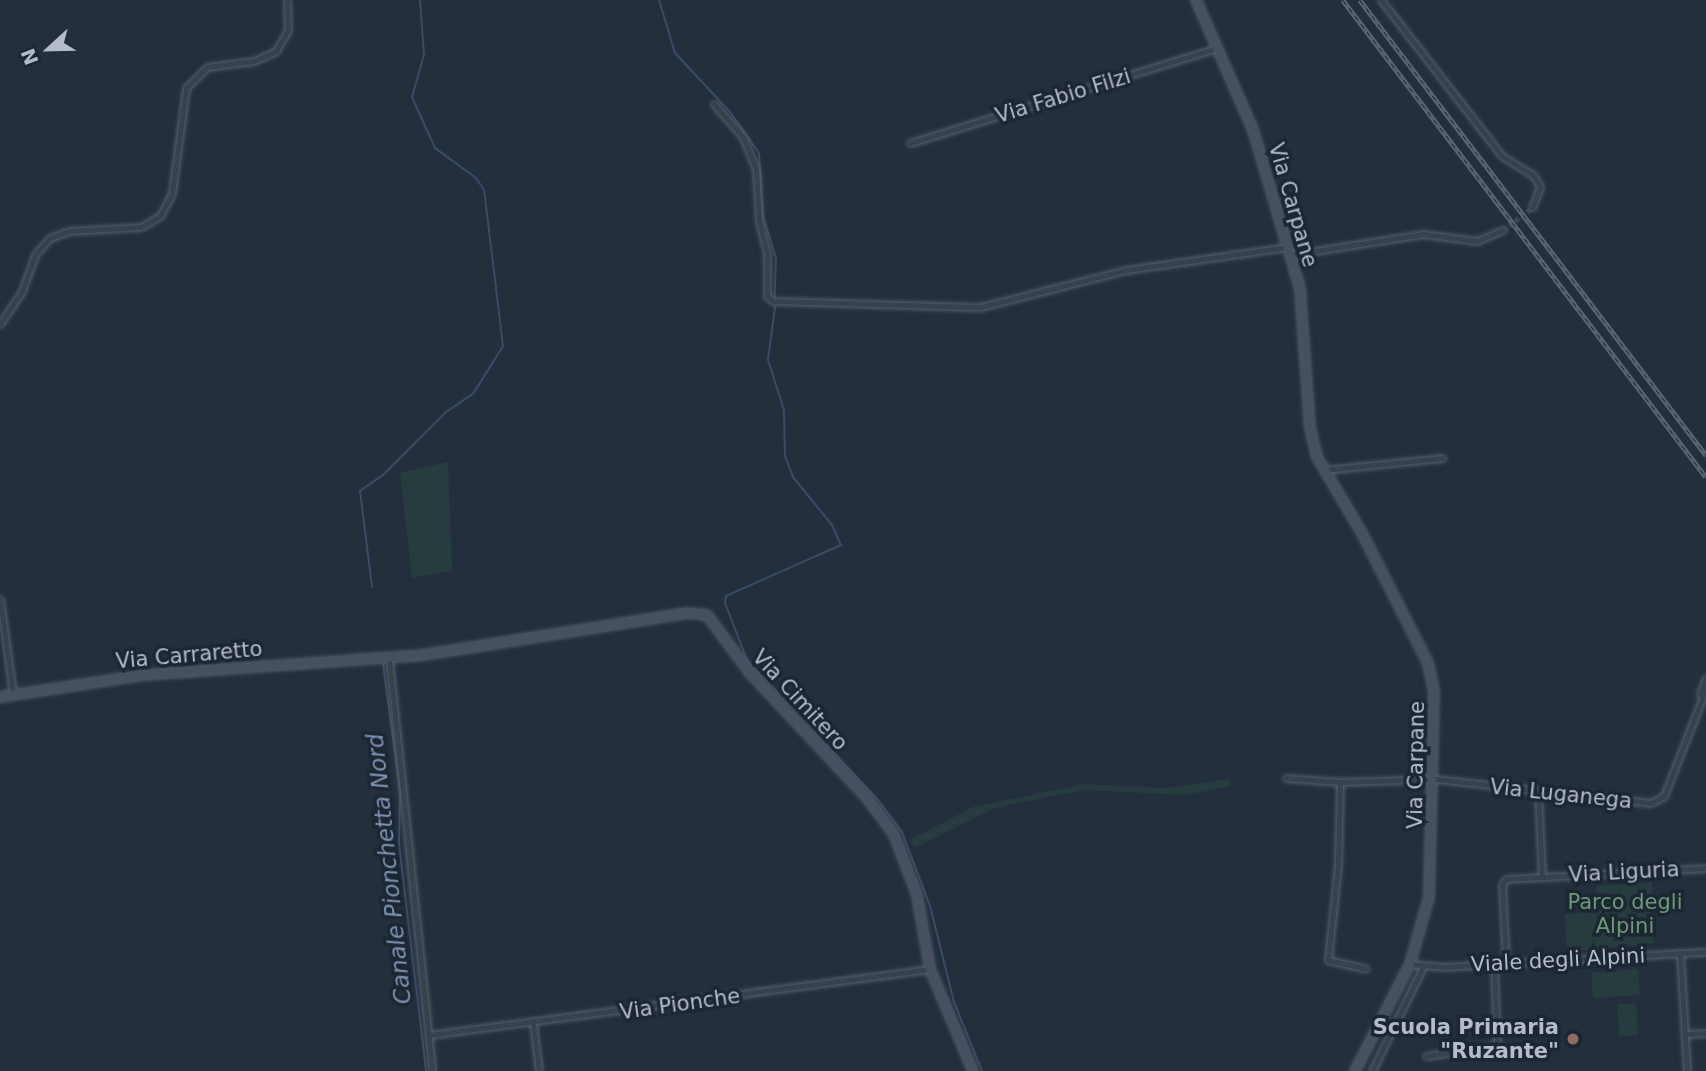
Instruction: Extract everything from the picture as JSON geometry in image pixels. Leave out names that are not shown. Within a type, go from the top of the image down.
[{"type":"street","points":[[0,324],[22,292],[35,255],[50,238],[69,231],[141,227],[160,216],[172,193],[186,88],[206,67],[254,61],[276,51],[288,30],[287,0]]},
{"type":"street","name":"Via Carpane","points":[[1196,0],[1253,130],[1288,251],[1306,322],[1310,427],[1323,470],[1362,533],[1427,663],[1434,692],[1429,897],[1410,964],[1357,1070]]},
{"type":"street","points":[[1381,0],[1502,156],[1534,176],[1540,187],[1532,208]]},
{"type":"street","name":"Via Fabio Filzi","points":[[910,143],[1217,48]]},
{"type":"street","points":[[714,104],[747,145],[756,169],[759,221],[768,252],[767,296],[773,301],[981,307],[1126,270],[1423,234],[1477,241],[1503,230]]},
{"type":"street","points":[[1323,470],[1442,458]]},
{"type":"street","points":[[0,598],[13,694]]},
{"type":"street","name":"Via Cimitero","points":[[385,659],[688,613],[707,615],[750,673],[867,798],[894,834],[917,895],[930,969],[973,1071]]},
{"type":"street","points":[[385,659],[432,1071]]},
{"type":"street","name":"Via Carraretto","points":[[0,696],[172,673],[385,659]]},
{"type":"street","name":"Via Luganega","points":[[1286,778],[1340,782],[1433,779],[1634,804],[1664,796],[1706,678]]},
{"type":"street","name":"Via Luganega","points":[[1700,695],[1706,689]]},
{"type":"street","points":[[1340,782],[1338,865],[1328,960],[1366,970]]},
{"type":"street","points":[[1538,792],[1542,877]]},
{"type":"street","name":"Via Liguria","points":[[1506,963],[1502,885],[1506,879],[1706,868]]},
{"type":"street","name":"Viale degli Alpini","points":[[1410,964],[1423,967],[1706,952]]},
{"type":"street","points":[[1680,953],[1687,1071]]},
{"type":"street","points":[[1426,1056],[1497,1046],[1494,964]]},
{"type":"street","points":[[1372,1071],[1423,967]]},
{"type":"street","name":"Via Pionche","points":[[429,1035],[930,969]]},
{"type":"street","points":[[533,1023],[539,1071]]},
{"type":"street","points":[[1685,1034],[1706,1033]]},
{"type":"green space","points":[[448,462],[452,570],[412,578],[400,473]]},
{"type":"green space","points":[[1229,779],[1230,786],[1185,795],[1084,790],[994,808],[914,848],[910,840],[973,807],[1084,784],[1167,788]]},
{"type":"green space","name":"Parco degli Alpini","points":[[1652,882],[1654,943],[1567,952],[1565,914],[1596,912],[1598,928],[1596,886]]},
{"type":"green space","points":[[1638,969],[1640,995],[1593,998],[1591,972]]},
{"type":"green space","points":[[1636,1003],[1638,1035],[1619,1036],[1617,1004]]},
{"type":"waterway","name":"Canale Pionchetta Nord","points":[[372,587],[360,491],[384,474],[446,412],[473,394],[503,346],[484,190],[476,178],[435,148],[412,97],[424,55],[420,0]]},
{"type":"waterway","points":[[659,0],[675,53],[730,112],[759,153],[763,216],[776,258],[775,296]]},
{"type":"waterway","points":[[775,307],[768,360],[784,410],[785,456],[793,477],[832,525],[841,545],[726,596],[725,603],[747,660],[878,800],[902,832],[930,906],[954,1002],[982,1071]]},
{"type":"waterway","name":"Canale Pionchetta Nord","points":[[383,664],[400,789],[399,844],[426,1071]]},
{"type":"tunnel","points":[[1503,230],[1532,208]]},
{"type":"railway","points":[[1343,0],[1706,477]]},
{"type":"railway","points":[[1360,0],[1706,455]]},
{"type":"place","name":"Scuola Primaria \"Ruzante\"","points":[[1573,1039]]}]
